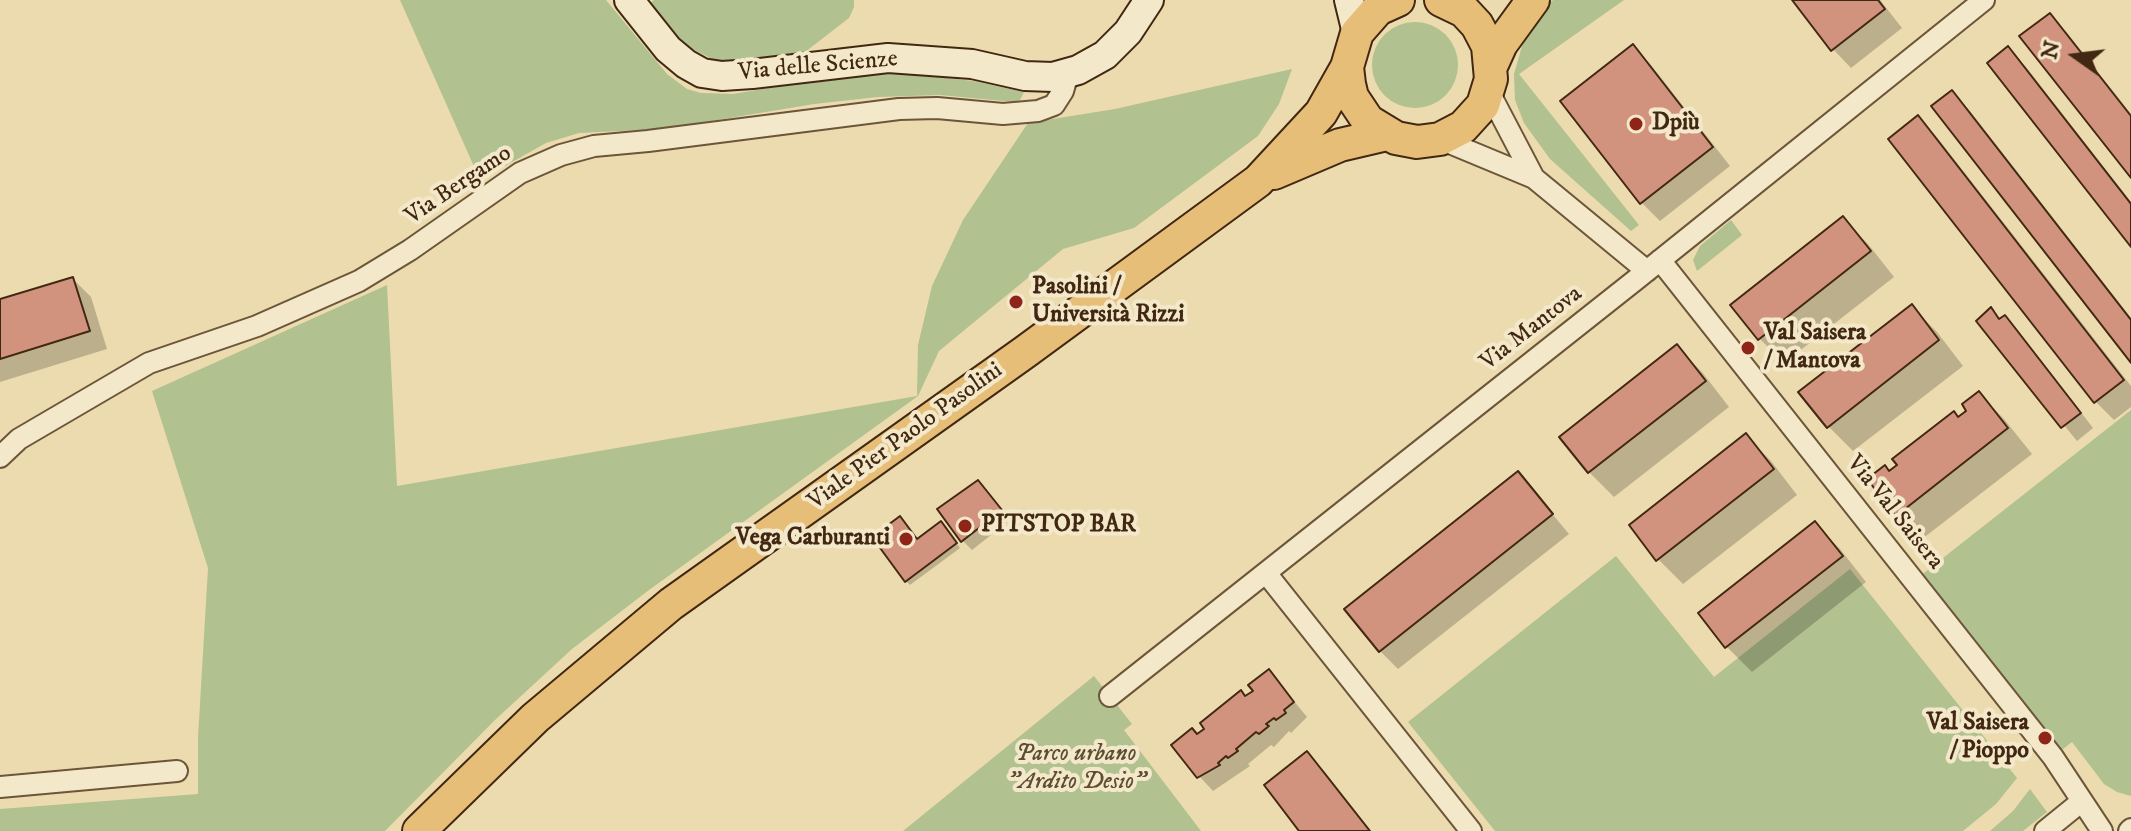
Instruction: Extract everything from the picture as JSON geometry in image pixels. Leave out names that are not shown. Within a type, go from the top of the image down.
[{"type":"main road","points":[[1357,33],[1378,9],[1398,0]]},
{"type":"main road","points":[[1442,0],[1464,11],[1477,25],[1488,46],[1490,78]]},
{"type":"main road","points":[[1347,67],[1352,97],[1368,121],[1396,138],[1417,142],[1440,139],[1463,127],[1478,113],[1501,44],[1533,0]]},
{"type":"main road","name":"Viale Pier Paolo Pasolini","points":[[419,831],[535,718],[671,604],[1025,352],[1258,181],[1321,113],[1347,67],[1357,33]]},
{"type":"main road","name":"Viale Pier Paolo Pasolini","points":[[1258,181],[1340,145],[1387,134]]},
{"type":"street","name":"Via delle Scienze","points":[[629,0],[668,49],[702,73],[722,76],[888,58],[972,64],[1025,76],[1053,77],[1094,62],[1116,45],[1149,0]]},
{"type":"street","points":[[1349,0],[1357,33]]},
{"type":"street","name":"Via Mantova","points":[[1110,696],[1654,266],[1984,0]]},
{"type":"street","name":"Via Bergamo","points":[[0,457],[19,439],[149,363],[257,326],[359,281],[410,250],[520,173],[561,155],[594,146],[899,109],[937,108],[1003,114],[1038,111],[1054,105],[1063,91],[1068,74]]},
{"type":"street","points":[[1490,78],[1534,178]]},
{"type":"street","points":[[1440,139],[1534,178],[1654,266]]},
{"type":"street","name":"Via Val Saisera","points":[[1654,266],[1943,615],[2053,757],[2102,831]]},
{"type":"street","points":[[1266,573],[1471,831]]},
{"type":"street","points":[[0,787],[177,771]]},
{"type":"street","points":[[2045,831],[2082,801]]},
{"type":"green space","points":[[400,0],[606,0],[667,74],[687,89],[701,93],[733,94],[857,73],[892,71],[973,81],[1024,92],[1020,100],[1014,102],[940,95],[878,97],[814,104],[663,129],[579,133],[546,143],[480,180]]},
{"type":"green space","points":[[654,0],[854,0],[854,7],[849,18],[805,52],[753,62],[731,62],[712,59],[685,45],[647,5]]},
{"type":"green space","points":[[1553,0],[1624,0],[1519,74],[1639,225],[1631,231],[1550,159],[1524,123],[1515,100],[1514,74],[1526,32],[1536,16]]},
{"type":"green space","points":[[1415,22],[1432,25],[1446,34],[1455,48],[1458,65],[1455,82],[1446,96],[1432,105],[1415,108],[1398,105],[1384,96],[1375,82],[1372,65],[1375,48],[1384,34],[1398,25]]},
{"type":"green space","points":[[1292,69],[1279,104],[1258,136],[1134,228],[1063,249],[939,351],[918,396],[572,649],[495,720],[385,831],[0,831],[0,809],[198,794],[198,738],[208,568],[152,391],[387,285],[397,486],[917,396],[918,345],[932,286],[963,220],[1028,123],[1115,109]]},
{"type":"green space","points":[[1731,220],[1742,235],[1697,271],[1693,260],[1700,246]]},
{"type":"green space","points":[[2131,410],[2131,796],[2104,784],[2072,742],[2053,757],[1915,580]]},
{"type":"green space","points":[[1616,556],[1714,677],[1850,569],[2017,778],[1996,804],[1963,831],[1495,831],[1408,722]]},
{"type":"green space","name":"Parco urbano \"Ardito Desio\"","points":[[1094,676],[1132,724],[1124,730],[1201,831],[903,831]]},
{"type":"green space","points":[[2030,789],[2047,812],[2023,831],[1990,831],[2013,811]]},
{"type":"building","points":[[1792,0],[1878,0],[1885,9],[1831,51]]},
{"type":"building","points":[[2050,13],[2131,116],[2131,178],[2019,36]]},
{"type":"building","name":"Dpiù","points":[[1633,44],[1713,147],[1640,204],[1560,101]]},
{"type":"building","points":[[2008,46],[2131,204],[2131,247],[1987,63]]},
{"type":"building","points":[[1952,90],[2131,320],[2131,363],[1931,106]]},
{"type":"building","points":[[1918,115],[2124,380],[2094,403],[1888,139]]},
{"type":"building","points":[[1843,216],[1871,251],[1758,340],[1730,305]]},
{"type":"building","points":[[73,277],[90,331],[0,359],[0,299]]},
{"type":"building","points":[[1912,304],[1939,340],[1827,428],[1798,392]]},
{"type":"building","points":[[1991,307],[1999,319],[2005,315],[2081,413],[2061,428],[1976,321]]},
{"type":"building","points":[[1677,344],[1706,381],[1588,473],[1559,437]]},
{"type":"building","points":[[1979,391],[2008,428],[1896,516],[1867,479],[1885,465],[1889,471],[1897,465],[1892,459],[1954,411],[1958,417],[1966,411],[1962,404]]},
{"type":"building","points":[[1746,433],[1774,469],[1656,561],[1629,525]]},
{"type":"building","points":[[1518,471],[1553,514],[1379,652],[1344,609]]},
{"type":"building","name":"PITSTOP BAR","points":[[978,480],[1002,510],[961,542],[937,509]]},
{"type":"building","points":[[900,516],[917,539],[941,521],[957,543],[905,582],[872,537]]},
{"type":"building","points":[[1815,521],[1843,556],[1725,648],[1698,613]]},
{"type":"building","points":[[1269,669],[1294,702],[1284,710],[1286,713],[1266,724],[1269,726],[1259,734],[1256,732],[1236,749],[1238,751],[1228,758],[1226,756],[1218,763],[1220,765],[1197,778],[1171,745],[1192,728],[1197,734],[1204,729],[1200,723],[1241,690],[1245,696],[1253,691],[1248,685]]},
{"type":"building","points":[[1307,751],[1370,831],[1299,831],[1264,785]]},
{"type":"place","name":"Dpiù","points":[[1636,124]]},
{"type":"place","name":"Pasolini / Università Rizzi","points":[[1016,302]]},
{"type":"place","name":"Val Saisera / Mantova","points":[[1748,348]]},
{"type":"place","name":"PITSTOP BAR","points":[[965,526]]},
{"type":"place","name":"Vega Carburanti","points":[[906,539]]},
{"type":"place","name":"Val Saisera / Pioppo","points":[[2045,738]]}]
